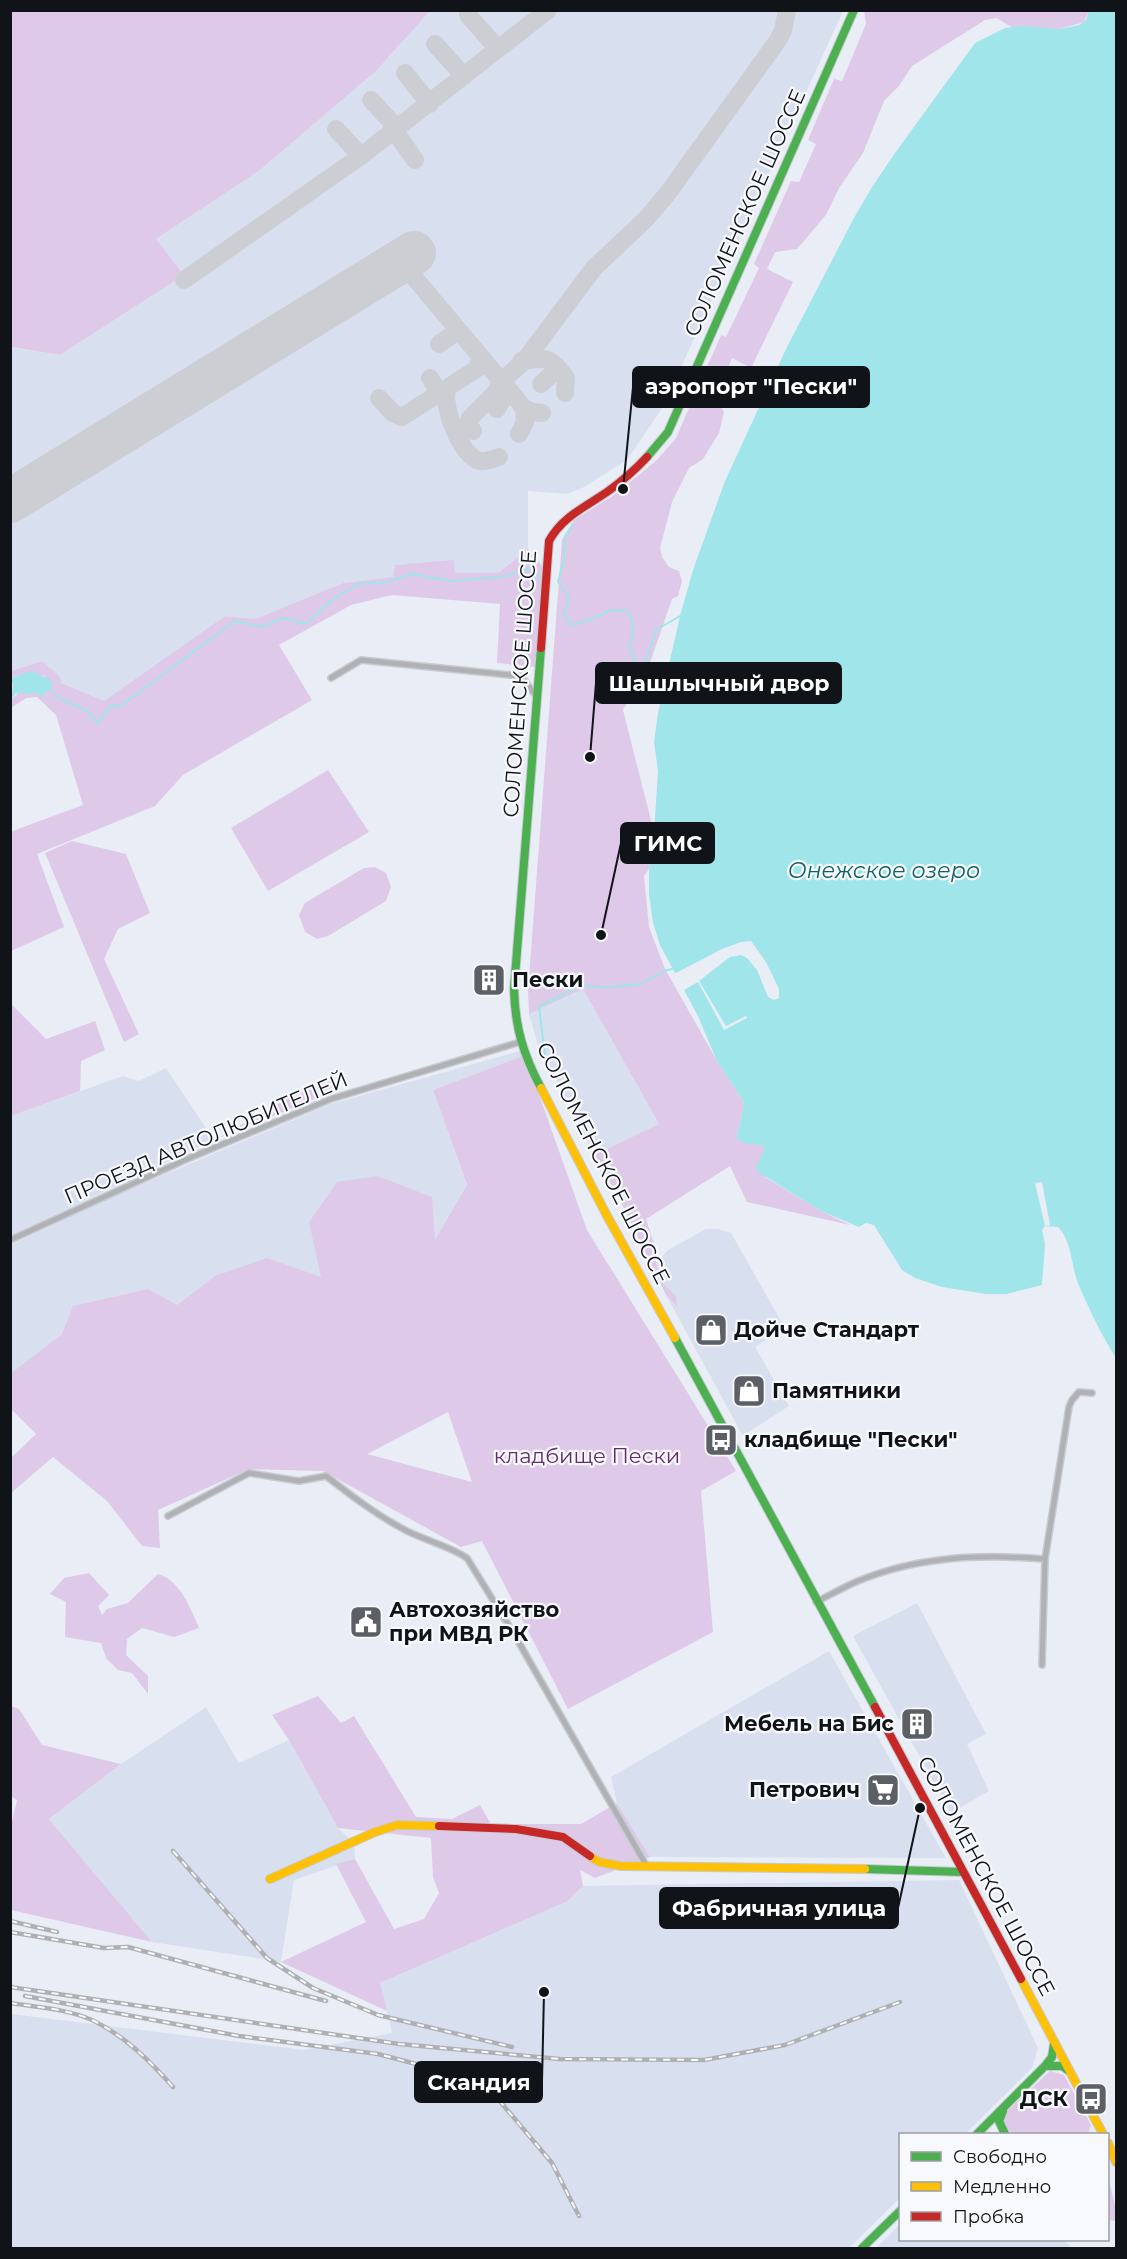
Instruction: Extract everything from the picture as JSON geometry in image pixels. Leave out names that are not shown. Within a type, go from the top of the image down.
[{"type":"main road","name":"СОЛОМЕНСКОЕ ШОССЕ","points":[[854,10],[668,432],[642,462],[619,483],[555,528],[549,541],[514,989],[515,1017],[520,1042],[537,1081],[606,1214],[734,1445],[816,1602],[1102,2133]]},
{"type":"main road","points":[[270,1879],[375,1832],[397,1825],[516,1828],[563,1837],[599,1862],[621,1866],[963,1872]]},
{"type":"main road","points":[[978,2133],[1045,2066],[1052,2057],[1054,2043]]},
{"type":"main road","points":[[1045,2066],[1062,2066],[1069,2072]]},
{"type":"main road","points":[[1003,2109],[999,2121],[1005,2133]]},
{"type":"main road","points":[[1094,2133],[1097,2124]]},
{"type":"main road","points":[[1109,2147],[1116,2162]]},
{"type":"main road","points":[[862,2248],[899,2212]]},
{"type":"street","points":[[331,678],[361,660],[521,676],[536,696]]},
{"type":"street","name":"ПРОЕЗД АВТОЛЮБИТЕЛЕЙ","points":[[10,1240],[187,1159],[331,1099],[520,1042]]},
{"type":"street","points":[[1042,1665],[1045,1559],[1069,1407],[1079,1392],[1092,1392]]},
{"type":"street","points":[[168,1516],[249,1473],[299,1481],[326,1476],[380,1516],[410,1533],[467,1558],[514,1634],[646,1865]]},
{"type":"street","points":[[816,1602],[858,1581],[903,1566],[949,1558],[996,1555],[1045,1559]]},
{"type":"shaded area","points":[[430,11],[843,11],[663,407],[627,460],[584,487],[568,494],[528,491],[528,549],[498,573],[454,573],[454,561],[395,565],[393,577],[343,583],[255,619],[225,616],[104,702],[61,683],[42,661],[11,671],[10,347],[60,355],[184,275],[156,239],[260,170],[376,71]]},
{"type":"shaded area","points":[[583,989],[659,1124],[594,1155],[537,1042],[529,1014]]},
{"type":"shaded area","points":[[520,1051],[525,1055],[433,1090],[467,1186],[435,1241],[321,1278],[215,1276],[177,1305],[62,1334],[11,1373],[11,1245],[112,1197],[331,1104]]},
{"type":"shaded area","points":[[166,1068],[214,1140],[11,1235],[11,1116],[123,1076],[139,1081]]},
{"type":"shaded area","points":[[706,1229],[718,1229],[731,1233],[785,1328],[755,1347],[789,1406],[743,1436],[666,1295],[676,1306],[676,1296],[664,1284],[656,1263],[668,1250]]},
{"type":"shaded area","points":[[917,1603],[986,1734],[967,1744],[989,1791],[951,1813],[853,1636]]},
{"type":"shaded area","points":[[829,1651],[946,1858],[650,1857],[617,1803],[611,1777]]},
{"type":"shaded area","points":[[206,1707],[239,1763],[289,1740],[338,1828],[354,1843],[355,1859],[294,1880],[281,1962],[152,1942],[49,1819],[121,1764]]},
{"type":"shaded area","points":[[959,1880],[1038,2048],[1032,2068],[966,2133],[899,2133],[899,2199],[849,2248],[11,2248],[11,2014],[304,2050],[392,2033],[380,1983],[568,1901],[583,1886]]},
{"type":"shaded area","points":[[899,2225],[899,2241],[1066,2241],[1071,2248],[876,2248]]},
{"type":"green space","points":[[10,11],[430,11],[376,71],[260,170],[156,239],[184,275],[60,355],[11,347]]},
{"type":"green space","points":[[864,11],[1089,11],[1084,22],[1060,29],[1011,27],[997,18],[985,20],[912,66],[899,86],[884,101],[863,153],[839,188],[826,215],[797,249],[775,252],[767,269],[793,282],[751,368],[732,358],[715,398],[724,412],[719,433],[703,459],[689,468],[672,502],[660,548],[662,557],[669,567],[679,571],[682,581],[678,596],[672,599],[651,660],[623,710],[654,832],[649,869],[644,876],[649,927],[665,969],[716,1059],[743,1101],[737,1139],[764,1146],[765,1177],[821,1211],[850,1225],[747,1202],[730,1166],[646,1219],[655,1247],[656,1263],[664,1284],[676,1296],[677,1307],[666,1295],[622,1204],[594,1155],[659,1124],[583,989],[529,1014],[528,991],[562,540],[574,520],[614,495],[657,460],[676,438],[721,335],[726,337],[759,268],[754,264],[791,181],[799,182],[816,144],[808,140],[834,79],[842,81],[866,24]]},
{"type":"green space","points":[[528,549],[544,568],[535,667],[497,663],[500,604],[392,595],[351,605],[279,645],[312,700],[183,775],[155,806],[37,854],[64,927],[11,951],[10,832],[83,805],[56,715],[37,697],[26,698],[11,708],[11,700],[21,690],[44,693],[45,676],[24,674],[11,678],[11,671],[42,661],[60,677],[61,683],[104,701],[225,616],[255,619],[343,583],[393,577],[395,565],[454,560],[455,573],[498,573]]},
{"type":"green space","points":[[328,770],[369,832],[268,891],[231,828]]},
{"type":"green space","points":[[72,841],[126,854],[150,913],[118,929],[104,959],[139,1034],[124,1042],[45,853]]},
{"type":"green space","points":[[375,867],[386,873],[391,887],[386,901],[328,936],[317,939],[305,932],[299,915],[305,903],[364,868]]},
{"type":"green space","points":[[11,1004],[46,1039],[95,1021],[105,1050],[81,1061],[80,1091],[11,1116]]},
{"type":"green space","name":"кладбище Пески","points":[[525,1055],[587,1230],[736,1471],[701,1491],[713,1632],[568,1709],[482,1541],[461,1547],[323,1471],[249,1469],[158,1510],[160,1548],[142,1546],[107,1501],[53,1457],[11,1493],[11,1458],[36,1434],[11,1409],[11,1373],[62,1334],[73,1306],[148,1289],[177,1305],[215,1276],[267,1258],[321,1277],[309,1222],[337,1182],[377,1176],[432,1197],[435,1240],[467,1185],[433,1090]],"holes":[[[448,1412],[472,1482],[367,1454]]]},
{"type":"green space","points":[[330,1075],[334,1091],[214,1140]]},
{"type":"green space","points":[[89,1573],[109,1595],[98,1606],[102,1615],[107,1609],[128,1603],[158,1574],[173,1582],[188,1604],[199,1628],[174,1637],[142,1628],[127,1639],[126,1655],[148,1676],[148,1694],[132,1673],[118,1670],[106,1658],[101,1643],[65,1637],[66,1602],[50,1594],[64,1578]]},
{"type":"green space","points":[[318,1696],[341,1723],[354,1716],[416,1817],[452,1819],[480,1805],[491,1824],[581,1824],[617,1803],[650,1857],[595,1878],[580,1870],[583,1886],[568,1901],[380,1983],[387,2011],[281,1962],[366,1922],[336,1864],[355,1859],[394,1929],[424,1919],[439,1893],[433,1877],[431,1838],[338,1828],[289,1740],[272,1715]]},
{"type":"green space","points":[[11,1706],[19,1709],[42,1745],[121,1764],[49,1819],[152,1942],[11,1910],[11,1826],[17,1800],[11,1796]]},
{"type":"green space","points":[[1050,2071],[1064,2075],[1091,2125],[1088,2133],[1012,2133],[1005,2127],[1006,2112]]},
{"type":"green space","points":[[1109,2181],[1116,2209],[1116,2221],[1109,2220]]},
{"type":"water","name":"Онежское озеро","points":[[1089,11],[1116,11],[1116,1358],[1082,1293],[1069,1246],[1058,1227],[1045,1226],[1042,1230],[1045,1244],[1042,1285],[1006,1294],[986,1294],[942,1287],[915,1278],[902,1270],[874,1225],[866,1223],[859,1227],[821,1211],[758,1172],[756,1167],[764,1146],[744,1143],[737,1139],[743,1101],[716,1059],[698,1016],[660,945],[653,923],[649,894],[649,869],[658,771],[654,742],[658,713],[680,616],[693,570],[725,481],[787,347],[872,187],[975,43],[1005,28],[1022,26],[1060,29],[1079,25],[1086,20]]},
{"type":"water","points":[[31,671],[51,680],[52,687],[44,693],[44,697],[37,693],[25,694],[22,690],[19,695],[16,693],[11,700],[13,685],[11,678]]},
{"type":"pier","points":[[751,941],[766,962],[779,989],[779,998],[774,1000],[768,997],[757,970],[747,958],[741,955],[730,957],[699,981],[726,1026],[746,1016],[747,1018],[724,1030],[698,982],[684,990],[674,974],[722,949]]},
{"type":"pier","points":[[1042,1182],[1050,1225],[1045,1226],[1035,1183]]},
{"type":"waterway","points":[[572,525],[565,537],[564,559],[558,582],[569,597],[564,615],[571,625],[587,621],[611,610],[627,611],[633,628],[629,646],[637,665],[645,663],[656,630],[680,616]]},
{"type":"waterway","points":[[56,695],[86,710],[97,723],[111,706],[122,705],[235,621],[263,627],[282,618],[306,624],[332,600],[358,584],[388,582],[412,574],[451,581],[507,576],[532,567],[539,578]]},
{"type":"waterway","points":[[48,688],[53,692]]},
{"type":"waterway","points":[[547,1071],[539,1007],[579,986],[611,987],[641,984],[672,969]]},
{"type":"taxiway","points":[[184,280],[361,156],[548,10]]},
{"type":"taxiway","points":[[473,431],[468,423],[470,418],[495,393],[502,381],[525,360],[594,268],[646,219],[668,193],[776,43],[783,31],[787,10]]},
{"type":"taxiway","points":[[468,15],[498,49]]},
{"type":"taxiway","points":[[435,44],[464,76]]},
{"type":"taxiway","points":[[405,73],[430,104]]},
{"type":"taxiway","points":[[371,100],[397,128]]},
{"type":"taxiway","points":[[336,129],[361,156]]},
{"type":"taxiway","points":[[394,130],[415,160]]},
{"type":"taxiway","points":[[402,263],[524,408],[542,413]]},
{"type":"taxiway","points":[[439,344],[455,333],[462,335]]},
{"type":"taxiway","points":[[379,398],[393,413],[402,417],[478,368],[480,357]]},
{"type":"taxiway","points":[[521,361],[543,359],[551,362],[566,378],[565,393]]},
{"type":"taxiway","points":[[541,384],[555,371],[555,365]]},
{"type":"taxiway","points":[[430,378],[437,389],[445,391]]},
{"type":"taxiway","points":[[497,409],[503,398],[502,381]]},
{"type":"taxiway","points":[[448,388],[446,395],[450,416],[459,440],[466,450],[473,458],[480,461],[499,457]]},
{"type":"taxiway","points":[[519,434],[525,422],[524,408]]},
{"type":"runway","points":[[10,501],[414,253]]},
{"type":"railway","points":[[173,1851],[267,1958],[313,1988],[378,2015],[512,2047]]},
{"type":"railway","points":[[10,1921],[57,1932]]},
{"type":"railway","points":[[10,1932],[104,1948],[128,1947],[326,2001]]},
{"type":"railway","points":[[10,1987],[399,2044],[560,2059],[704,2060],[785,2045],[900,2002]]},
{"type":"railway","points":[[25,1996],[239,2036],[378,2054],[477,2080],[498,2099],[552,2163],[579,2216]]},
{"type":"railway","points":[[10,2003],[62,2011],[82,2016],[104,2026],[136,2050],[173,2087]]},
{"type":"traffic: fast","points":[[647,457],[668,432],[854,10]]},
{"type":"traffic: fast","points":[[541,648],[514,989],[521,1040],[529,1064],[541,1088]]},
{"type":"traffic: fast","points":[[675,1338],[875,1707]]},
{"type":"traffic: fast","points":[[865,1869],[963,1872]]},
{"type":"traffic: fast","points":[[978,2133],[1045,2066],[1052,2057],[1054,2044]]},
{"type":"traffic: fast","points":[[1045,2066],[1062,2066],[1069,2071]]},
{"type":"traffic: fast","points":[[1003,2111],[999,2121],[1005,2133]]},
{"type":"traffic: fast","points":[[862,2248],[899,2212]]},
{"type":"traffic: slow","points":[[541,1088],[606,1214],[675,1338]]},
{"type":"traffic: slow","points":[[270,1879],[375,1832],[397,1825],[439,1826]]},
{"type":"traffic: slow","points":[[590,1856],[599,1862],[621,1866],[865,1869]]},
{"type":"traffic: slow","points":[[1021,1979],[1102,2133]]},
{"type":"traffic: slow","points":[[1109,2145],[1116,2162]]},
{"type":"traffic: jam","points":[[541,648],[549,541],[560,525],[607,492],[647,457]]},
{"type":"traffic: jam","points":[[875,1707],[1021,1979]]},
{"type":"traffic: jam","points":[[439,1826],[516,1829],[563,1837],[590,1856]]},
{"type":"place","name":"аэропорт \"Пески\"","points":[[623,489]]},
{"type":"place","name":"Шашлычный двор","points":[[590,757]]},
{"type":"place","name":"ГИМС","points":[[601,935]]},
{"type":"place","name":"Пески","points":[[489,980]]},
{"type":"place","name":"Дойче Стандарт","points":[[711,1330]]},
{"type":"place","name":"Памятники","points":[[749,1391]]},
{"type":"place","name":"кладбище \"Пески\"","points":[[721,1440]]},
{"type":"place","name":"Автохозяйство при МВД РК","points":[[366,1622]]},
{"type":"place","name":"Мебель на Бис","points":[[917,1724]]},
{"type":"place","name":"Петрович","points":[[883,1790]]},
{"type":"place","name":"Фабричная улица","points":[[920,1808]]},
{"type":"place","name":"Скандия","points":[[544,1992]]},
{"type":"place","name":"ДСК","points":[[1091,2099]]}]
